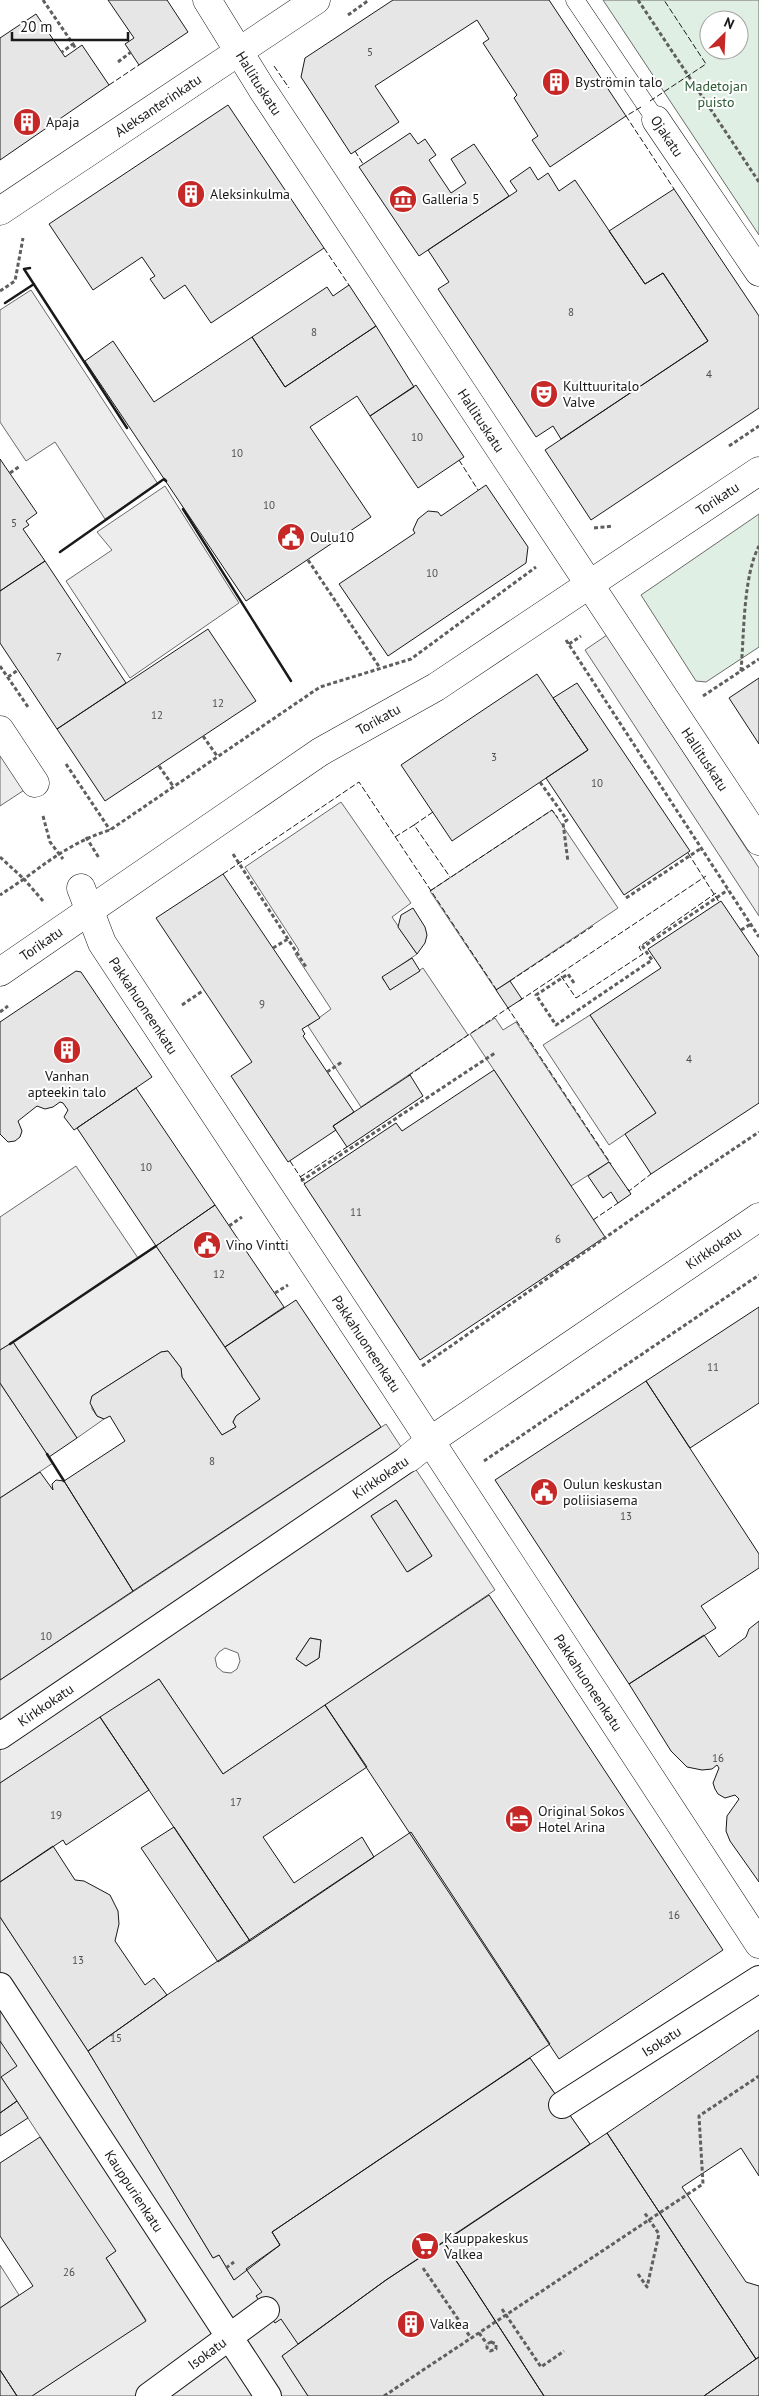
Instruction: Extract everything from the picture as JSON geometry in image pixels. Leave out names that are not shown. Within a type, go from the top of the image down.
[{"type":"street","name":"Hallituskatu","points":[[208,0],[262,89],[564,543],[759,841]]},
{"type":"street","name":"Aleksanterinkatu","points":[[0,212],[316,0]]},
{"type":"street","name":"Ojakatu","points":[[656,120],[759,272]]},
{"type":"street","name":"Torikatu","points":[[0,972],[84,900],[320,752],[436,687],[759,471]]},
{"type":"street","points":[[0,730],[35,784]]},
{"type":"street","name":"Pakkahuoneenkatu","points":[[84,900],[102,943],[759,1944]]},
{"type":"street","name":"Kirkkokatu","points":[[0,1736],[759,1217]]},
{"type":"street","name":"Isokatu","points":[[562,2105],[759,1979]]},
{"type":"street","name":"Kauppurienkatu","points":[[0,1986],[268,2396]]},
{"type":"street","name":"Isokatu","points":[[149,2396],[266,2310]]},
{"type":"lane","name":"Ojakatu","points":[[575,0],[656,120]]},
{"type":"path","points":[[43,0],[76,49]]},
{"type":"path","points":[[638,0],[759,182]]},
{"type":"path","points":[[62,52],[73,44]]},
{"type":"path","points":[[118,62],[131,52]]},
{"type":"path","points":[[0,291],[15,280],[25,231]]},
{"type":"path","points":[[726,448],[759,426]]},
{"type":"path","points":[[10,474],[20,466]]},
{"type":"path","points":[[0,895],[59,853],[86,837],[110,830],[320,687],[411,659],[523,578],[535,568],[541,558],[587,529],[613,526],[621,521]]},
{"type":"path","points":[[741,671],[749,574],[759,546]]},
{"type":"path","points":[[308,560],[380,668]]},
{"type":"path","points":[[523,578],[548,612],[700,849],[759,937]]},
{"type":"path","points":[[700,698],[759,659]]},
{"type":"path","points":[[8,677],[18,670]]},
{"type":"path","points":[[203,736],[217,756]]},
{"type":"path","points":[[159,766],[173,786]]},
{"type":"path","points":[[540,782],[568,820],[563,823],[568,862]]},
{"type":"path","points":[[35,784],[50,840],[84,900]]},
{"type":"path","points":[[626,898],[700,849]]},
{"type":"path","points":[[232,854],[306,967]]},
{"type":"path","points":[[0,857],[24,879],[45,904],[38,909]]},
{"type":"path","points":[[574,983],[568,974],[536,995],[556,1025],[652,960],[644,948],[728,890]]},
{"type":"path","points":[[741,930],[750,924]]},
{"type":"path","points":[[273,948],[288,939]]},
{"type":"path","points":[[182,1006],[204,990]]},
{"type":"path","points":[[298,1183],[494,1053]]},
{"type":"path","points":[[328,1072],[342,1062]]},
{"type":"path","points":[[393,1384],[614,1234],[653,1202],[759,1132]]},
{"type":"path","points":[[229,1226],[247,1214]]},
{"type":"path","points":[[457,1483],[476,1467],[759,1275]]},
{"type":"path","points":[[275,1294],[292,1282]]},
{"type":"path","points":[[384,2396],[703,2184],[699,2116],[759,2076]]},
{"type":"path","points":[[638,2274],[646,2287],[659,2234],[644,2212]]},
{"type":"path","points":[[430,2268],[424,2269],[434,2284],[446,2296],[472,2338]]},
{"type":"path","points":[[434,2284],[439,2281]]},
{"type":"path","points":[[502,2309],[541,2367],[564,2351]]},
{"type":"path","points":[[479,2333],[487,2344]]},
{"type":"green space","name":"Madetojan puisto","points":[[603,0],[759,0],[759,235]]},
{"type":"green space","points":[[759,514],[759,647],[706,682],[696,681],[641,595]]},
{"type":"shaded area","points":[[31,290],[158,484],[105,519],[55,442],[26,461],[0,422],[0,310]]},
{"type":"shaded area","points":[[165,486],[239,603],[130,678],[66,581],[112,550],[97,532]]},
{"type":"shaded area","points":[[607,635],[759,868],[759,916],[585,650]]},
{"type":"shaded area","points":[[0,730],[35,783],[0,806]]},
{"type":"shaded area","points":[[341,802],[411,903],[392,917],[417,954],[382,978],[391,989],[423,968],[468,1035],[361,1107],[308,1026],[331,1009],[295,954],[299,950],[245,867]]},
{"type":"shaded area","points":[[552,810],[618,908],[496,990],[430,891]]},
{"type":"shaded area","points":[[590,1015],[656,1113],[609,1145],[543,1045]]},
{"type":"shaded area","points":[[495,1018],[503,1030],[516,1022],[609,1162],[571,1186],[470,1034]]},
{"type":"shaded area","points":[[76,1166],[138,1258],[156,1246],[260,1399],[236,1416],[233,1422],[236,1427],[222,1435],[182,1377],[181,1368],[168,1351],[161,1352],[92,1396],[92,1409],[97,1416],[104,1419],[77,1438],[13,1342],[0,1350],[0,1217]]},
{"type":"shaded area","points":[[0,1383],[53,1463],[0,1498]]},
{"type":"shaded area","points":[[386,1424],[495,1590],[223,1774],[159,1679],[0,1783],[0,1680]],"holes":[[[396,1500],[432,1556],[408,1572],[371,1516]],[[310,1638],[321,1640],[319,1658],[306,1666],[296,1659]],[[225,1648],[238,1653],[240,1661],[237,1669],[231,1673],[223,1672],[217,1667],[215,1658]]]},
{"type":"shaded area","points":[[0,1917],[88,2051],[213,2258],[219,2255],[234,2280],[246,2269],[272,2232],[530,2058],[590,2144],[386,2280],[282,2356],[308,2396],[32,2396],[146,2320],[106,2258],[115,2251],[1,2077]]},
{"type":"shaded area","points":[[0,2265],[19,2295],[0,2308]]},
{"type":"building","points":[[108,0],[167,0],[188,32],[139,65],[125,44],[134,38]]},
{"type":"building","name":"Byströmin talo","points":[[393,0],[549,0],[626,116],[550,167],[532,140],[538,136],[514,98],[517,95],[483,43],[489,39],[477,20],[375,86],[399,122],[351,154],[301,77],[305,58]]},
{"type":"building","name":"Apaja","points":[[36,14],[65,57],[82,45],[109,85],[0,160],[0,38]]},
{"type":"building","name":"Aleksinkulma","points":[[228,105],[324,248],[211,323],[185,285],[164,299],[150,279],[155,276],[142,257],[93,290],[49,224]]},
{"type":"building","points":[[410,133],[418,144],[425,139],[436,155],[429,160],[451,193],[466,183],[451,159],[474,144],[509,196],[419,256],[359,167]]},
{"type":"building","points":[[530,167],[538,180],[548,173],[559,191],[575,180],[645,284],[663,273],[708,341],[561,439],[553,426],[536,437],[438,289],[449,282],[428,250],[517,191],[510,181]]},
{"type":"building","points":[[674,189],[759,316],[759,408],[591,520],[545,450],[708,341],[663,273],[645,284],[609,231]]},
{"type":"building","points":[[349,285],[376,326],[285,387],[252,337],[327,287],[333,296]]},
{"type":"building","points":[[376,326],[414,387],[370,416],[357,396],[310,427],[371,517],[246,601],[85,361],[113,341],[154,402],[252,337],[285,387]]},
{"type":"building","points":[[416,385],[464,457],[418,488],[370,416]]},
{"type":"building","points":[[0,459],[37,513],[26,521],[29,525],[23,529],[45,561],[0,591]]},
{"type":"building","points":[[486,485],[528,547],[526,563],[388,656],[339,584],[415,533],[413,530],[418,519],[428,511],[438,512],[441,516]]},
{"type":"building","points":[[45,561],[126,683],[57,729],[0,643],[0,591]]},
{"type":"building","points":[[208,629],[256,701],[105,801],[57,729]]},
{"type":"building","points":[[537,674],[588,750],[452,841],[401,765]]},
{"type":"building","points":[[759,678],[759,744],[729,698]]},
{"type":"building","points":[[577,683],[690,851],[624,895],[546,778],[588,750],[553,698]]},
{"type":"building","points":[[223,874],[320,1018],[302,1029],[305,1034],[303,1036],[354,1112],[333,1126],[336,1130],[288,1162],[231,1076],[252,1062],[156,918]]},
{"type":"building","points":[[721,901],[759,957],[759,1103],[651,1174],[625,1134],[656,1113],[590,1015],[661,968],[648,949]]},
{"type":"building","points":[[413,908],[425,927],[427,935],[425,943],[417,954],[398,927],[401,915]]},
{"type":"building","points":[[412,958],[420,971],[390,990],[382,977]]},
{"type":"building","name":"Vanhan apteekin talo","points":[[76,971],[81,972],[152,1077],[74,1130],[64,1117],[68,1110],[63,1103],[60,1102],[53,1107],[45,1109],[37,1106],[18,1121],[22,1131],[20,1137],[15,1141],[8,1142],[0,1134],[0,1022]]},
{"type":"building","points":[[510,981],[522,999],[508,1008],[496,990]]},
{"type":"building","points":[[494,1070],[605,1237],[420,1360],[304,1184],[396,1123],[402,1131]]},
{"type":"building","points":[[410,1075],[423,1096],[347,1147],[333,1126]]},
{"type":"building","points":[[136,1088],[215,1205],[156,1246],[77,1128]]},
{"type":"building","points":[[609,1162],[631,1194],[618,1203],[611,1192],[603,1198],[588,1176]]},
{"type":"building","points":[[215,1205],[284,1307],[225,1347],[156,1246]]},
{"type":"building","points":[[296,1300],[381,1427],[133,1591],[64,1481],[125,1441],[110,1416],[104,1419],[97,1416],[90,1403],[92,1396],[161,1352],[168,1351],[181,1368],[182,1377],[222,1435],[236,1427],[233,1422],[236,1416],[260,1399],[225,1347]]},
{"type":"building","points":[[759,1307],[759,1403],[690,1448],[646,1381]]},
{"type":"building","points":[[13,1342],[77,1438],[49,1457],[0,1383],[0,1350]]},
{"type":"building","points":[[646,1381],[759,1554],[759,1568],[701,1606],[716,1628],[629,1684],[495,1480]]},
{"type":"building","points":[[40,1472],[53,1490],[52,1484],[56,1480],[64,1481],[133,1591],[0,1680],[0,1498]]},
{"type":"building","points":[[396,1500],[432,1556],[407,1572],[371,1516]]},
{"type":"building","points":[[489,1595],[723,1950],[559,2059],[325,1705]]},
{"type":"building","points":[[759,1621],[759,1882],[730,1841],[726,1831],[727,1816],[739,1799],[735,1795],[725,1798],[718,1794],[713,1783],[719,1768],[717,1765],[712,1769],[702,1770],[687,1767],[671,1751],[629,1684],[704,1635],[719,1657],[746,1637],[749,1629]]},
{"type":"building","points":[[310,1638],[321,1640],[319,1658],[306,1666],[296,1659]]},
{"type":"building","points":[[159,1679],[223,1774],[325,1705],[367,1767],[263,1837],[294,1883],[362,1837],[374,1857],[250,1941],[100,1717]]},
{"type":"building","points":[[100,1717],[149,1790],[66,1845],[63,1840],[0,1882],[0,1783]]},
{"type":"building","points":[[174,1827],[250,1941],[218,1962],[141,1848]]},
{"type":"building","points":[[411,1832],[550,2044],[272,2232],[280,2245],[234,2280],[219,2255],[213,2258],[88,2051],[167,1995]]},
{"type":"building","points":[[53,1846],[75,1880],[84,1881],[110,1895],[118,1911],[119,1924],[115,1941],[145,1985],[154,1978],[167,1995],[88,2051],[0,1917],[0,1882]]},
{"type":"building","points":[[759,2030],[759,2176],[741,2148],[682,2187],[746,2282],[759,2286],[759,2357],[756,2359],[607,2133]]},
{"type":"building","points":[[0,2041],[17,2066],[1,2077],[17,2101],[0,2113]]},
{"type":"building","points":[[530,2058],[590,2144],[386,2280],[298,2344],[281,2319],[275,2323],[256,2296],[262,2292],[246,2269],[280,2245],[272,2232]]},
{"type":"building","points":[[17,2101],[28,2118],[0,2136],[0,2113]]},
{"type":"building","points":[[607,2133],[756,2359],[704,2396],[544,2396],[444,2242]]},
{"type":"building","points":[[40,2137],[116,2251],[106,2258],[146,2321],[32,2396],[17,2396],[0,2370],[0,2308],[33,2286],[0,2236],[0,2163]]},
{"type":"building","name":"Valkea","points":[[444,2242],[544,2396],[308,2396],[282,2356],[386,2280]]},
{"type":"building","points":[[759,2357],[759,2396],[704,2396],[756,2359]]},
{"type":"building","points":[[0,2370],[17,2396],[0,2396]]},
{"type":"fence","points":[[650,101],[706,64],[664,0]]},
{"type":"fence","points":[[109,85],[139,65]]},
{"type":"fence","points":[[274,66],[289,88]]},
{"type":"fence","points":[[641,107],[626,116],[674,189]]},
{"type":"fence","points":[[355,151],[363,164]]},
{"type":"fence","points":[[324,248],[349,285]]},
{"type":"fence","points":[[459,460],[478,490]]},
{"type":"fence","points":[[223,874],[359,782],[498,992]]},
{"type":"fence","points":[[430,891],[552,810],[558,818]]},
{"type":"fence","points":[[414,825],[433,812]]},
{"type":"fence","points":[[395,837],[414,825],[450,877]]},
{"type":"fence","points":[[688,853],[719,902]]},
{"type":"fence","points":[[519,1001],[706,876]]},
{"type":"fence","points":[[561,976],[576,998],[643,954],[639,947],[716,893]]},
{"type":"fence","points":[[510,981],[593,926]]},
{"type":"fence","points":[[408,1076],[508,1008],[611,1164]]},
{"type":"fence","points":[[300,1177],[347,1147]]},
{"type":"fence","points":[[290,1161],[305,1184]]},
{"type":"fence","points":[[628,1189],[629,1191],[651,1174]]},
{"type":"fence","points":[[593,1220],[618,1203]]},
{"type":"wall","points":[[30,268],[24,269],[127,428]]},
{"type":"wall","points":[[5,303],[34,284]]},
{"type":"wall","points":[[60,552],[164,479],[166,481]]},
{"type":"wall","points":[[183,509],[291,681]]},
{"type":"wall","points":[[10,1344],[156,1246]]},
{"type":"wall","points":[[47,1454],[64,1481]]},
{"type":"place","name":"Byströmin talo","points":[[556,82]]},
{"type":"place","name":"Apaja","points":[[27,122]]},
{"type":"place","name":"Aleksinkulma","points":[[191,194]]},
{"type":"place","name":"Galleria 5","points":[[403,199]]},
{"type":"place","name":"Kulttuuritalo Valve","points":[[544,394]]},
{"type":"place","name":"Oulu10","points":[[291,537]]},
{"type":"place","name":"Vanhan apteekin talo","points":[[67,1050]]},
{"type":"place","name":"Vino Vintti","points":[[207,1245]]},
{"type":"place","name":"Oulun keskustan poliisiasema","points":[[544,1492]]},
{"type":"place","name":"Original Sokos Hotel Arina","points":[[519,1819]]},
{"type":"place","name":"Kauppakeskus Valkea","points":[[425,2246]]},
{"type":"place","name":"Valkea","points":[[411,2324]]}]
